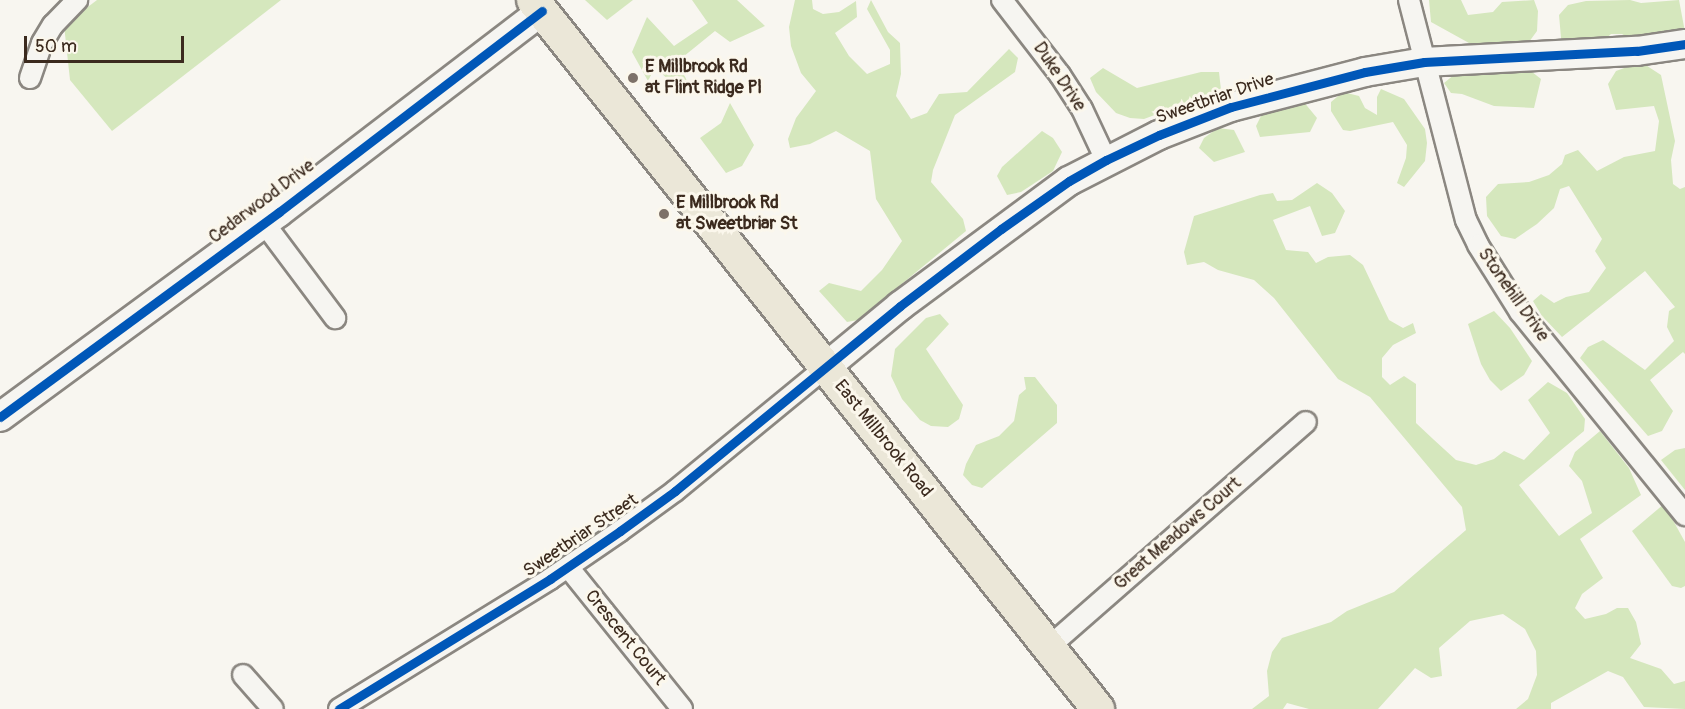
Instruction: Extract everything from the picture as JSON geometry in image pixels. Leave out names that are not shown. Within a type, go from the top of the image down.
[{"type":"main road","name":"East Millbrook Road","points":[[538,6],[1098,709]]},
{"type":"street","points":[[30,78],[42,43],[53,25],[77,0]]},
{"type":"street","name":"Duke Drive","points":[[1002,0],[1060,75],[1082,109],[1106,160]]},
{"type":"street","name":"Stonehill Drive","points":[[1409,0],[1466,220],[1491,269],[1520,312],[1685,515]]},
{"type":"street","name":"Cedarwood Drive","points":[[0,417],[264,223],[538,6]]},
{"type":"street","name":"Sweetbriar Drive","points":[[826,368],[1001,229],[1069,181],[1106,160],[1159,135],[1231,107],[1365,72],[1424,62],[1637,51],[1685,44]]},
{"type":"street","points":[[264,223],[334,318]]},
{"type":"street","name":"Sweetbriar Street","points":[[339,709],[568,567],[675,491],[826,368]]},
{"type":"street","name":"Great Meadows Court","points":[[1050,646],[1306,422]]},
{"type":"street","name":"Crescent Court","points":[[568,567],[682,709]]},
{"type":"street","points":[[243,675],[273,709]]},
{"type":"green space","points":[[97,0],[281,0],[112,131],[70,80],[64,25]]},
{"type":"green space","points":[[585,0],[633,0],[607,20]]},
{"type":"green space","points":[[692,0],[737,0],[765,26],[730,42],[715,31],[678,61],[691,90],[680,91],[655,67],[648,81],[632,52],[647,17],[674,46],[708,23]]},
{"type":"green space","points":[[795,0],[812,0],[813,9],[823,14],[839,12],[856,1],[857,17],[835,33],[849,56],[867,74],[890,64],[890,50],[867,9],[871,0],[888,32],[900,43],[901,74],[896,96],[911,119],[927,113],[939,94],[967,92],[1009,49],[1018,58],[1015,72],[955,115],[933,170],[931,182],[963,219],[966,231],[858,320],[847,322],[819,291],[829,283],[861,291],[882,270],[902,241],[876,199],[870,151],[836,131],[810,144],[790,148],[788,139],[796,118],[816,91],[801,73],[791,46],[789,27]]},
{"type":"green space","points":[[1429,0],[1461,0],[1468,15],[1493,12],[1502,2],[1534,0],[1538,11],[1537,31],[1526,46],[1490,50],[1469,43],[1431,22]]},
{"type":"green space","points":[[1630,0],[1641,3],[1679,0],[1685,32],[1631,39],[1622,34],[1611,34],[1602,42],[1562,49],[1559,15],[1568,5],[1586,1]]},
{"type":"green space","points":[[1641,62],[1661,75],[1675,141],[1671,160],[1673,184],[1680,189],[1685,187],[1685,354],[1683,352],[1650,380],[1673,411],[1662,431],[1648,436],[1580,358],[1588,347],[1603,340],[1645,370],[1674,341],[1667,327],[1669,311],[1675,307],[1645,271],[1562,337],[1542,316],[1533,301],[1541,294],[1554,303],[1566,297],[1589,292],[1606,268],[1595,251],[1602,239],[1569,186],[1560,189],[1554,208],[1537,224],[1515,239],[1501,236],[1487,216],[1486,197],[1498,184],[1529,182],[1549,175],[1562,164],[1565,155],[1578,150],[1597,171],[1624,157],[1655,151],[1659,121],[1654,106],[1616,110],[1608,84],[1616,71]]},
{"type":"green space","points":[[1103,68],[1137,88],[1201,72],[1219,72],[1221,90],[1144,119],[1130,118],[1116,113],[1096,92],[1090,78]]},
{"type":"green space","points":[[1527,68],[1541,79],[1534,108],[1494,106],[1462,94],[1451,93],[1444,83],[1455,74]]},
{"type":"green space","points":[[1381,89],[1404,99],[1425,129],[1427,143],[1425,161],[1404,187],[1397,183],[1406,158],[1407,145],[1393,122],[1350,131],[1343,130],[1331,111],[1331,102],[1343,92],[1359,96],[1365,108],[1377,115],[1377,97]]},
{"type":"green space","points":[[1278,100],[1303,101],[1317,118],[1310,132],[1260,137],[1256,126],[1262,114]]},
{"type":"green space","points":[[730,103],[754,145],[742,166],[726,173],[700,138],[721,123]]},
{"type":"green space","points":[[1218,128],[1234,130],[1245,152],[1214,162],[1199,148],[1204,138]]},
{"type":"green space","points":[[1042,131],[1053,138],[1062,152],[1053,171],[1021,192],[1007,195],[997,176],[1002,167]]},
{"type":"green space","points":[[1317,183],[1332,193],[1345,211],[1335,233],[1322,236],[1310,206],[1273,220],[1286,250],[1308,252],[1316,263],[1328,257],[1350,255],[1363,265],[1389,320],[1403,328],[1413,323],[1416,333],[1393,345],[1382,358],[1382,377],[1390,385],[1404,376],[1416,384],[1416,423],[1433,439],[1456,460],[1476,465],[1494,459],[1504,451],[1524,460],[1550,433],[1528,400],[1548,382],[1567,393],[1585,419],[1584,431],[1519,485],[1559,536],[1592,513],[1582,481],[1569,466],[1575,452],[1600,431],[1629,468],[1641,495],[1580,539],[1603,578],[1582,594],[1575,608],[1585,619],[1606,614],[1617,608],[1628,608],[1636,622],[1641,644],[1630,658],[1661,669],[1674,684],[1685,681],[1685,709],[1644,707],[1623,677],[1608,671],[1551,703],[1551,709],[1516,709],[1528,699],[1537,675],[1536,651],[1525,629],[1503,614],[1470,621],[1439,648],[1442,676],[1431,678],[1415,668],[1378,709],[1309,709],[1287,703],[1283,709],[1252,709],[1269,696],[1267,671],[1272,652],[1282,638],[1331,622],[1347,611],[1394,592],[1466,530],[1462,507],[1370,397],[1338,379],[1274,298],[1254,280],[1218,270],[1204,262],[1187,265],[1184,252],[1194,216],[1260,195],[1273,193],[1277,201],[1292,200]]},
{"type":"green space","points":[[1494,311],[1510,328],[1532,361],[1524,375],[1501,391],[1490,380],[1481,364],[1468,324]]},
{"type":"green space","points":[[940,314],[949,324],[926,349],[963,405],[959,419],[948,427],[931,426],[920,420],[902,399],[891,376],[895,349],[926,318]]},
{"type":"green space","points":[[1024,377],[1035,377],[1057,405],[1057,423],[982,488],[972,485],[963,475],[966,464],[976,445],[999,436],[1014,421],[1019,395],[1026,389]]},
{"type":"green space","points":[[1685,448],[1685,490],[1661,460],[1675,450]]},
{"type":"green space","points":[[1664,504],[1685,542],[1685,586],[1681,588],[1672,586],[1632,531]]},
{"type":"cycle path","points":[[0,417],[279,212],[542,11]]},
{"type":"cycle path","points":[[339,709],[550,579],[620,531],[675,491],[900,306],[1001,229],[1069,181],[1106,160],[1159,135],[1231,107],[1365,72],[1424,62],[1637,51],[1685,44]]},
{"type":"place","name":"E Millbrook Rd at Flint Ridge Pl","points":[[633,78]]},
{"type":"place","name":"E Millbrook Rd at Sweetbriar St","points":[[664,214]]}]
